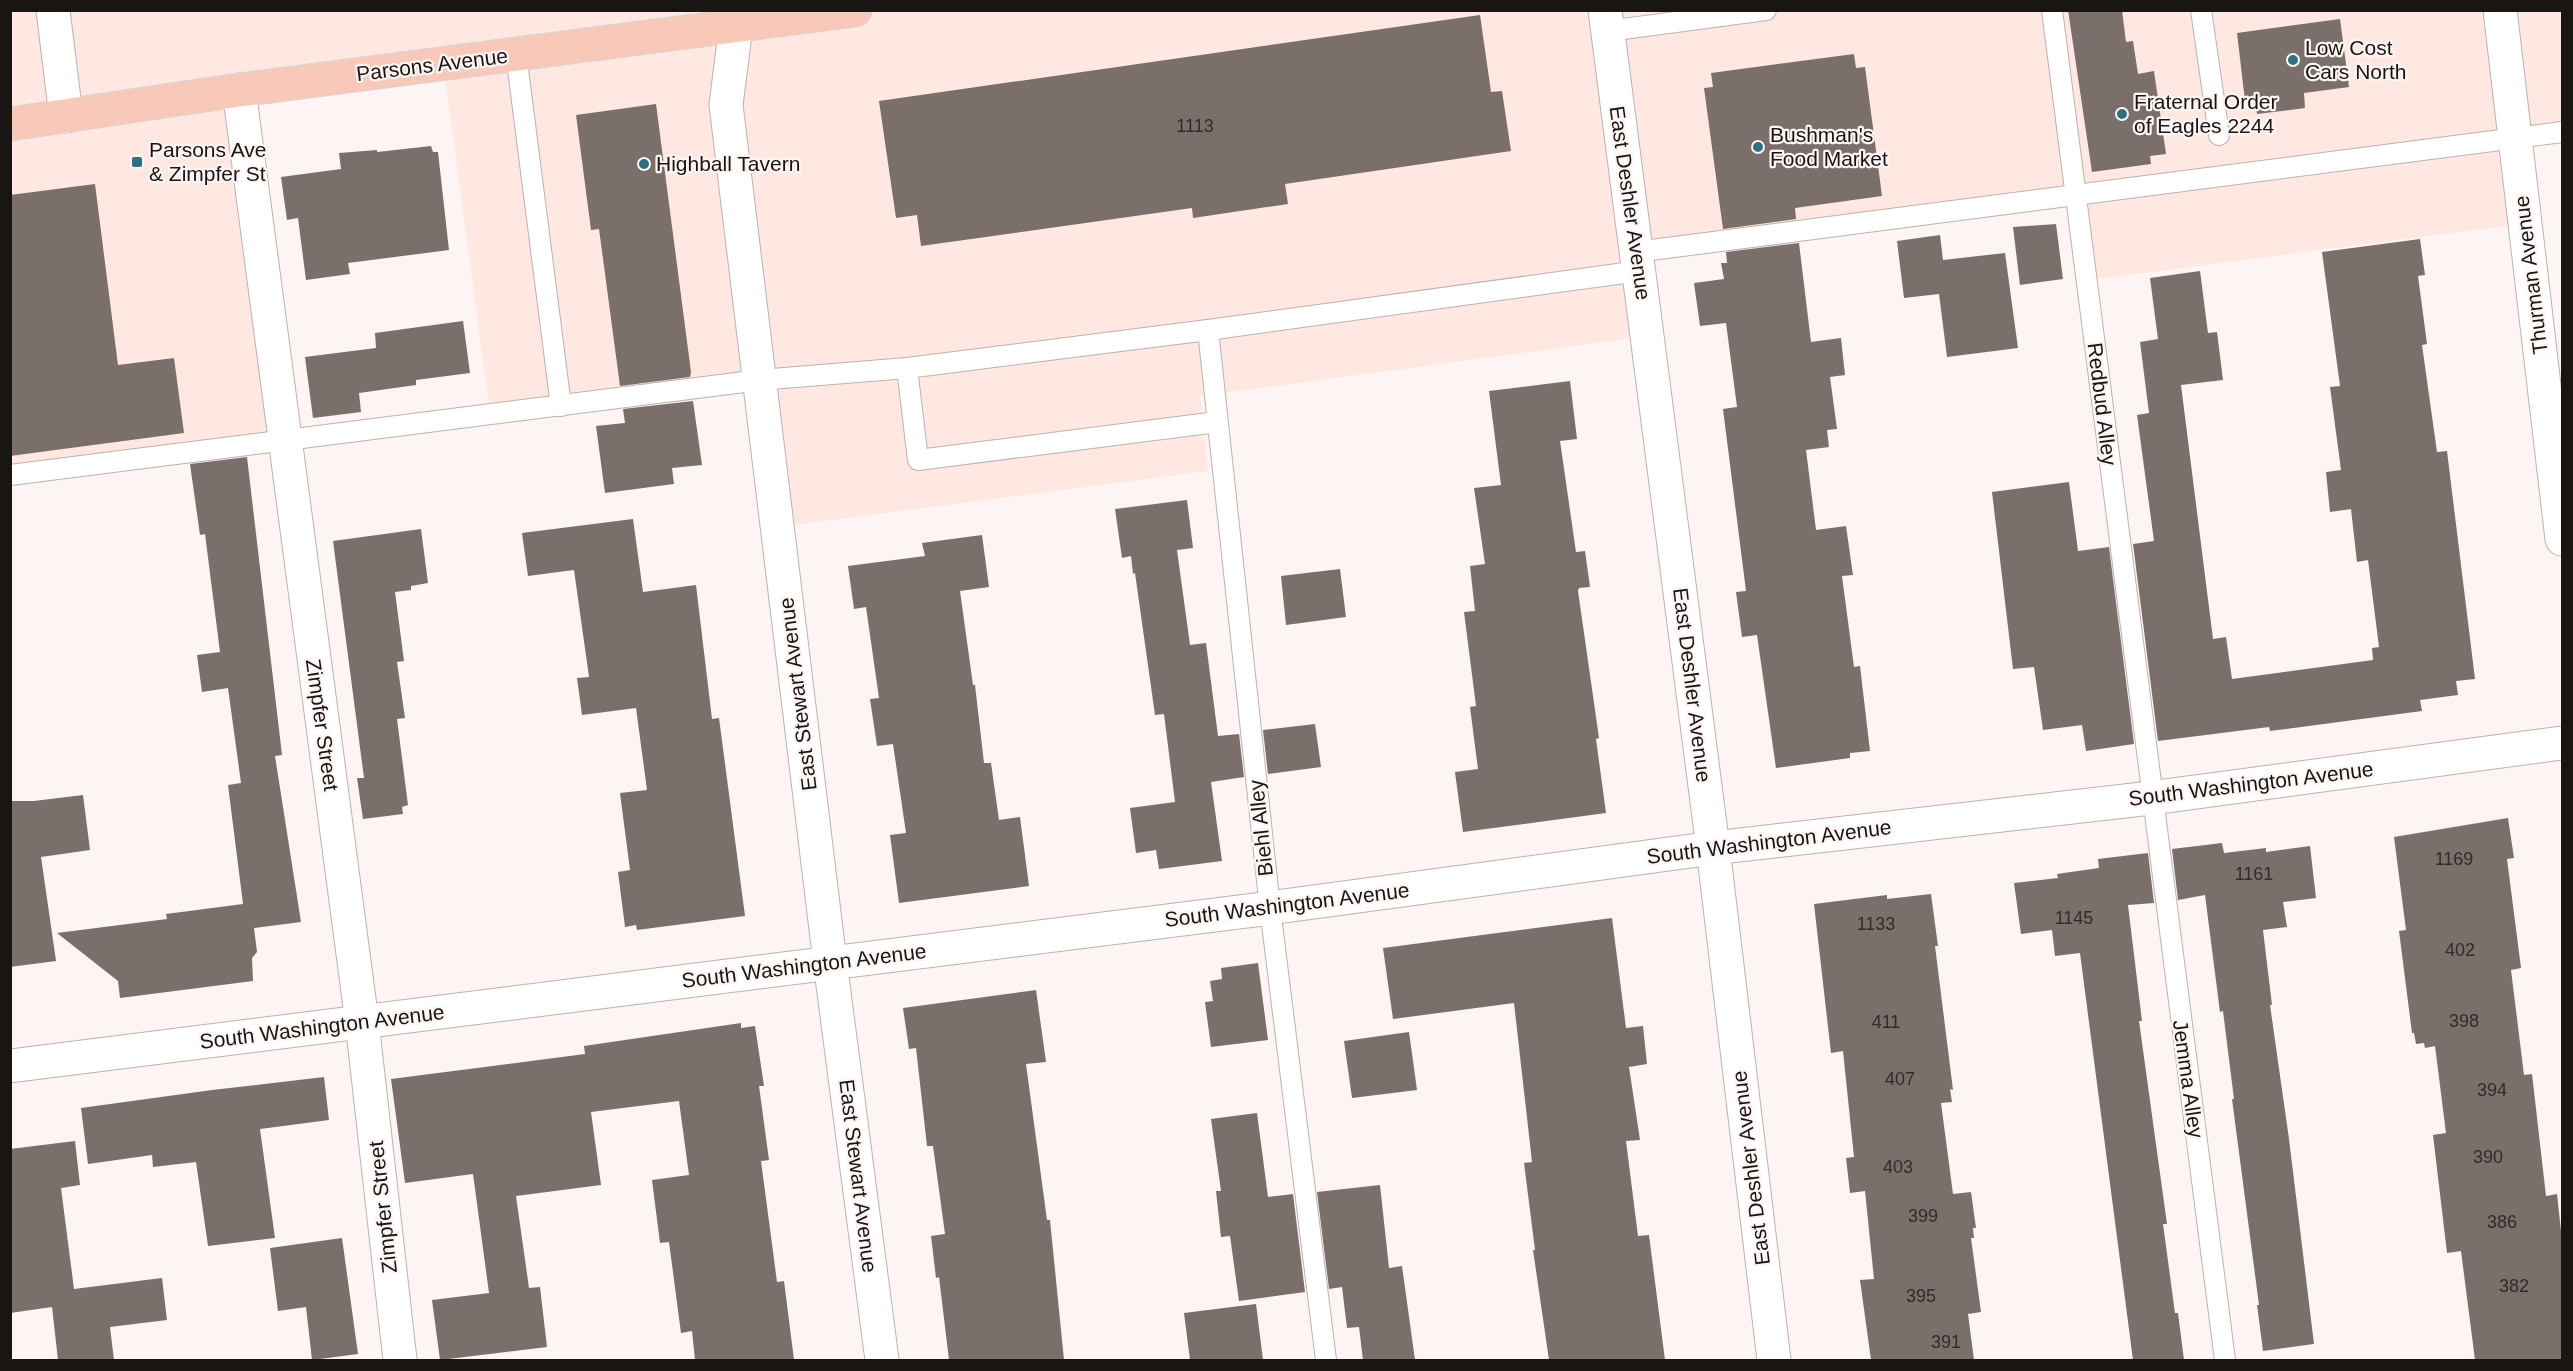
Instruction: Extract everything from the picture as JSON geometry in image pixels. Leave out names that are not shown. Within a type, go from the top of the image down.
[{"type":"main road","name":"Parsons Avenue","points":[[10,124],[239,90],[516,54],[736,19],[855,10]]},
{"type":"street","points":[[53,10],[66,116]]},
{"type":"street","name":"Thurman Avenue","points":[[2500,10],[2562,539]]},
{"type":"street","name":"East Stewart Avenue","points":[[736,19],[726,105],[830,962],[882,1360]]},
{"type":"street","name":"East Deshler Avenue","points":[[1607,21],[1713,848],[1774,1360]]},
{"type":"street","name":"Zimpfer Street","points":[[239,90],[362,1022],[400,1360]]},
{"type":"street","name":"South Washington Avenue","points":[[10,1066],[1270,908],[1713,848],[2151,798],[2562,743]]},
{"type":"lane","points":[[1607,21],[1766,10]]},
{"type":"lane","name":"Redbud Alley","points":[[2052,10],[2151,798]]},
{"type":"lane","points":[[2201,10],[2219,135]]},
{"type":"lane","points":[[516,54],[561,406]]},
{"type":"lane","points":[[10,475],[760,380],[907,368],[1208,330],[1638,261],[2076,195],[2562,132]]},
{"type":"lane","name":"Biehl Alley","points":[[1208,330],[1270,908],[1326,1360]]},
{"type":"lane","points":[[907,368],[918,460],[1217,422]]},
{"type":"lane","name":"Jemma Alley","points":[[2151,798],[2225,1360]]},
{"type":"shaded area","points":[[2562,10],[2562,133],[2515,140],[2529,223],[2090,280],[2076,187],[1632,249],[1642,337],[1200,396],[1208,471],[779,527],[761,379],[490,414],[444,69],[238,102],[271,435],[11,469],[10,11]]},
{"type":"building","name":"Fraternal Order of Eagles 2244","points":[[2068,10],[2122,10],[2126,42],[2133,41],[2138,74],[2154,71],[2166,154],[2150,156],[2151,164],[2092,172]]},
{"type":"building","points":[[1480,15],[1491,92],[1502,91],[1511,151],[1285,184],[1288,204],[1193,218],[1192,208],[921,246],[917,215],[896,218],[879,101]]},
{"type":"building","name":"Low Cost Cars North","points":[[2340,19],[2349,87],[2304,93],[2305,108],[2257,114],[2255,100],[2245,101],[2237,33]]},
{"type":"building","points":[[1854,54],[1856,68],[1865,67],[1882,196],[1795,208],[1796,219],[1723,229],[1704,88],[1713,87],[1711,73]]},
{"type":"building","points":[[656,104],[691,372],[690,377],[620,386],[599,229],[591,230],[576,115]]},
{"type":"building","points":[[431,146],[433,152],[438,152],[449,250],[348,263],[350,274],[306,280],[298,218],[287,220],[281,177],[341,169],[339,153],[377,150],[377,152]]},
{"type":"building","points":[[95,184],[118,365],[174,358],[184,433],[10,456],[10,195]]},
{"type":"building","points":[[2056,224],[2063,279],[2020,285],[2013,227]]},
{"type":"building","points":[[1940,235],[1943,260],[2005,253],[2018,348],[1947,357],[1939,294],[1904,298],[1897,241]]},
{"type":"building","points":[[2420,239],[2425,275],[2418,276],[2427,344],[2422,345],[2437,452],[2447,451],[2475,679],[2456,681],[2458,695],[2420,700],[2422,711],[2270,731],[2269,727],[2158,741],[2133,544],[2154,541],[2137,415],[2149,413],[2140,342],[2158,339],[2150,278],[2200,271],[2208,333],[2217,332],[2223,380],[2181,385],[2213,639],[2226,637],[2232,679],[2373,660],[2372,648],[2379,647],[2368,560],[2357,562],[2351,509],[2330,512],[2326,472],[2341,470],[2330,387],[2340,386],[2322,252]]},
{"type":"building","points":[[1799,243],[1811,342],[1841,338],[1845,375],[1830,377],[1837,429],[1827,430],[1829,447],[1806,450],[1816,530],[1846,526],[1853,575],[1842,576],[1854,667],[1860,666],[1870,751],[1850,753],[1850,758],[1776,768],[1757,635],[1742,637],[1736,592],[1746,591],[1723,409],[1737,407],[1726,323],[1700,326],[1694,283],[1724,279],[1721,263],[1727,263],[1726,252]]},
{"type":"building","points":[[463,321],[470,373],[416,380],[416,385],[359,393],[361,412],[313,418],[305,357],[376,348],[375,333]]},
{"type":"building","points":[[1570,381],[1577,439],[1560,441],[1576,552],[1585,551],[1590,587],[1579,588],[1578,591],[1599,738],[1596,739],[1606,813],[1463,832],[1455,772],[1478,769],[1470,707],[1476,706],[1464,612],[1475,611],[1470,566],[1485,564],[1474,488],[1501,485],[1489,391]]},
{"type":"building","points":[[693,401],[702,465],[672,468],[674,484],[605,493],[596,426],[625,423],[623,409]]},
{"type":"building","points":[[247,457],[282,755],[275,756],[301,922],[254,928],[257,952],[252,958],[253,981],[120,998],[118,981],[57,933],[167,919],[166,914],[243,904],[228,785],[241,783],[228,688],[202,692],[197,655],[220,652],[205,534],[200,535],[190,464]]},
{"type":"building","points":[[2069,482],[2078,551],[2109,547],[2134,744],[2086,751],[2082,725],[2043,730],[2034,667],[2013,669],[1992,492]]},
{"type":"building","points":[[1187,500],[1193,548],[1177,550],[1190,645],[1206,643],[1218,736],[1239,734],[1244,777],[1211,782],[1222,861],[1159,869],[1156,850],[1136,853],[1130,808],[1175,802],[1164,714],[1155,715],[1135,573],[1133,574],[1131,556],[1122,558],[1115,509]]},
{"type":"building","points":[[633,519],[643,592],[696,585],[712,719],[719,718],[745,916],[637,930],[636,925],[625,927],[618,872],[630,870],[620,793],[647,790],[636,708],[582,715],[577,678],[589,677],[574,570],[528,576],[522,533]]},
{"type":"building","points":[[421,529],[428,583],[411,586],[411,590],[395,592],[404,661],[397,662],[405,718],[397,719],[408,805],[402,807],[403,814],[363,819],[357,778],[364,778],[333,541]]},
{"type":"building","points":[[982,535],[989,587],[960,591],[973,685],[975,685],[984,763],[991,763],[999,820],[1020,817],[1029,886],[899,903],[890,835],[906,833],[893,744],[877,746],[870,699],[879,698],[866,607],[854,609],[848,566],[925,556],[922,543]]},
{"type":"building","points":[[1340,569],[1346,617],[1286,625],[1281,576]]},
{"type":"building","points":[[1315,724],[1321,767],[1268,774],[1263,730]]},
{"type":"building","points":[[83,795],[90,850],[41,857],[56,961],[10,967],[10,801],[34,801]]},
{"type":"building","points":[[2508,818],[2514,858],[2507,859],[2521,968],[2511,970],[2524,1075],[2532,1074],[2546,1196],[2557,1194],[2562,1240],[2562,1360],[2475,1360],[2461,1251],[2447,1253],[2433,1135],[2446,1133],[2435,1046],[2425,1048],[2424,1043],[2416,1044],[2414,1033],[2412,1033],[2399,931],[2406,930],[2394,837]]},
{"type":"building","points":[[2222,843],[2224,853],[2266,848],[2266,852],[2310,846],[2316,898],[2283,902],[2287,927],[2263,930],[2272,1005],[2270,1005],[2314,1344],[2263,1351],[2223,1011],[2220,1012],[2205,895],[2178,900],[2172,849]]},
{"type":"building","points":[[2148,853],[2154,903],[2128,905],[2142,1021],[2139,1021],[2167,1224],[2163,1224],[2184,1360],[2133,1360],[2080,953],[2055,956],[2052,930],[2021,934],[2014,883],[2058,878],[2057,874],[2099,868],[2098,859]]},
{"type":"building","points":[[1931,894],[1938,946],[1935,946],[1953,1090],[1950,1089],[1952,1102],[1941,1103],[1953,1194],[1971,1192],[1976,1228],[1973,1228],[1974,1238],[1971,1238],[1981,1312],[1968,1314],[1974,1360],[1871,1360],[1860,1280],[1874,1279],[1865,1191],[1850,1193],[1846,1158],[1854,1157],[1843,1051],[1831,1053],[1814,904],[1887,895],[1887,899]]},
{"type":"building","points":[[1612,918],[1626,1028],[1643,1026],[1647,1064],[1629,1067],[1640,1140],[1626,1141],[1638,1236],[1649,1235],[1665,1360],[1549,1360],[1533,1250],[1535,1250],[1524,1163],[1532,1162],[1514,1003],[1393,1019],[1383,948]]},
{"type":"building","points":[[1258,963],[1268,1040],[1211,1047],[1205,1002],[1213,1001],[1210,981],[1222,979],[1221,968]]},
{"type":"building","points":[[1036,990],[1046,1062],[1026,1064],[1047,1220],[1050,1220],[1064,1360],[949,1360],[939,1277],[936,1278],[931,1236],[945,1234],[933,1146],[927,1146],[916,1048],[909,1049],[903,1008]]},
{"type":"building","points":[[741,1023],[741,1028],[755,1026],[764,1086],[759,1086],[769,1160],[761,1161],[777,1282],[784,1281],[794,1360],[695,1360],[692,1331],[681,1333],[669,1242],[660,1243],[652,1180],[689,1175],[679,1101],[591,1112],[601,1185],[516,1196],[529,1288],[540,1287],[547,1347],[440,1360],[432,1300],[489,1293],[473,1174],[405,1183],[391,1079],[585,1054],[584,1046]]},
{"type":"building","points":[[1409,1032],[1417,1090],[1352,1098],[1344,1041]]},
{"type":"building","points":[[324,1077],[329,1120],[260,1129],[275,1238],[208,1246],[196,1162],[153,1167],[152,1155],[88,1164],[81,1108]]},
{"type":"building","points":[[1257,1113],[1268,1197],[1293,1194],[1305,1292],[1239,1301],[1230,1236],[1221,1237],[1216,1191],[1221,1191],[1211,1119]]},
{"type":"building","points":[[75,1141],[80,1185],[61,1188],[74,1289],[162,1278],[167,1320],[110,1327],[114,1360],[58,1360],[52,1307],[10,1313],[10,1149]]},
{"type":"building","points":[[1380,1185],[1389,1268],[1402,1266],[1415,1360],[1363,1360],[1359,1327],[1347,1328],[1342,1287],[1329,1289],[1317,1192]]},
{"type":"building","points":[[342,1238],[358,1354],[312,1360],[306,1307],[278,1311],[270,1248]]},
{"type":"building","points":[[1256,1304],[1263,1360],[1190,1360],[1184,1313]]},
{"type":"place","name":"Low Cost Cars North","points":[[2293,60]]},
{"type":"place","name":"Fraternal Order of Eagles 2244","points":[[2122,114]]},
{"type":"place","name":"Bushman's Food Market","points":[[1758,147]]},
{"type":"place","name":"Parsons Ave & Zimpfer St","points":[[137,162]]},
{"type":"place","name":"Highball Tavern","points":[[644,164]]}]
